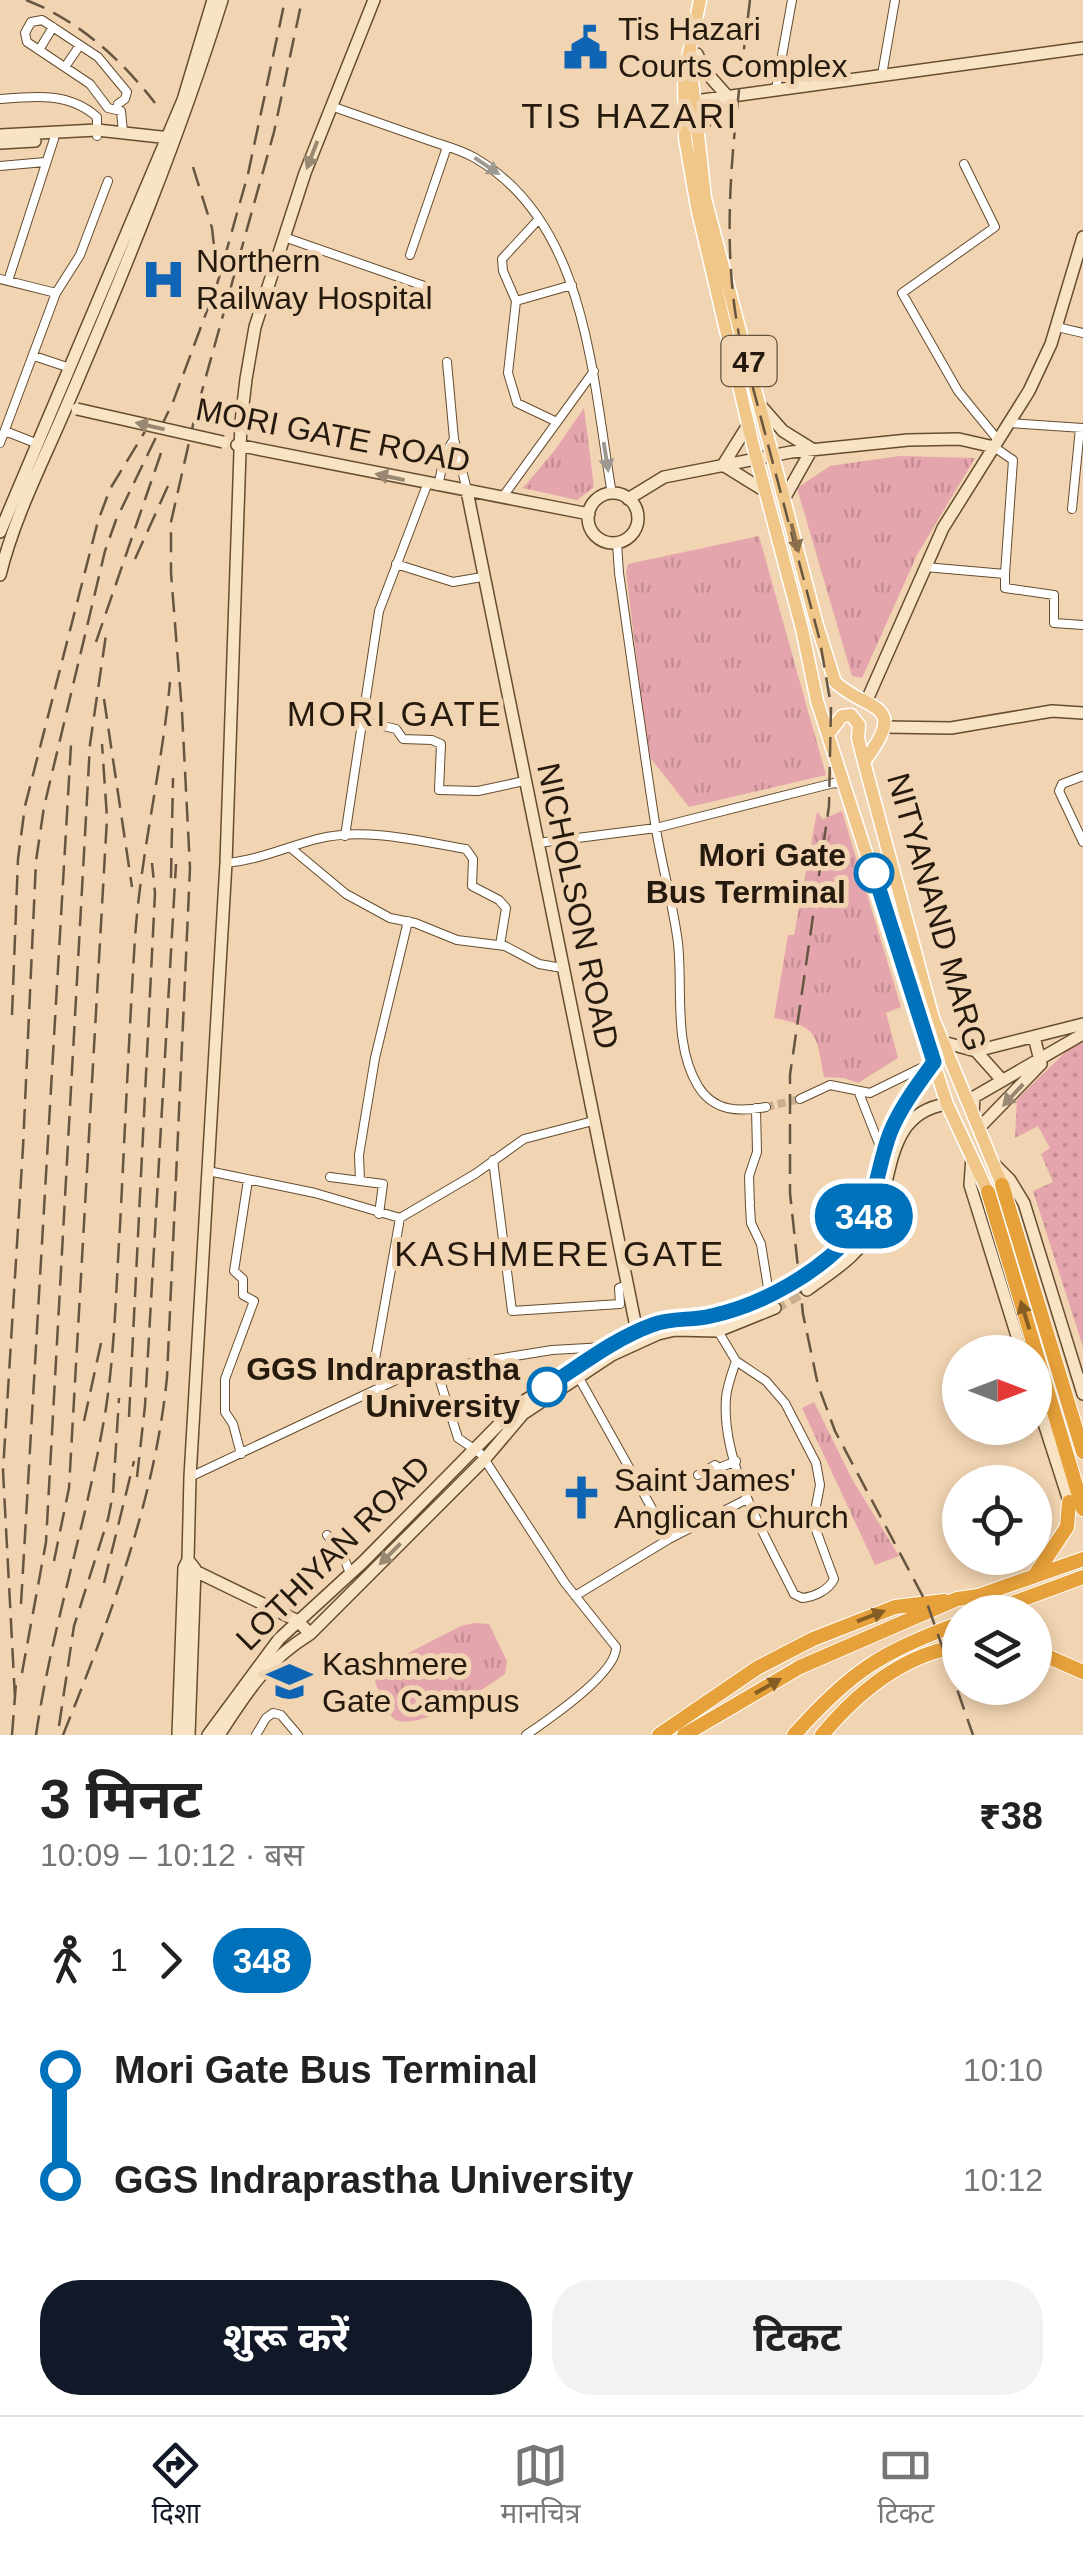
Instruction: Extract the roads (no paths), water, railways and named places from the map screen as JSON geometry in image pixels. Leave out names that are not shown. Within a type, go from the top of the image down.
[{"type":"highway","points":[[995,1189],[1083,1452]]},
{"type":"highway","points":[[995,1189],[1078,1507],[1034,1576]]},
{"type":"highway","points":[[981,1595],[1083,1559]]},
{"type":"highway","points":[[1034,1595],[1083,1577]]},
{"type":"highway","points":[[659,1735],[757,1668],[813,1639],[895,1607],[942,1602]]},
{"type":"highway","points":[[684,1735],[800,1667],[942,1607]]},
{"type":"highway","points":[[794,1735],[831,1694],[871,1661],[942,1630]]},
{"type":"highway","points":[[832,1735],[848,1709],[894,1668],[942,1650]]},
{"type":"highway","points":[[1052,1658],[1083,1672]]},
{"type":"highway","points":[[822,1735],[848,1709]]},
{"type":"main road","name":"NITYANAND MARG","points":[[704,0],[685,138],[717,265],[756,458],[818,701],[946,1104],[972,1157],[995,1189]]},
{"type":"main road","name":"NITYANAND MARG","points":[[704,0],[685,71],[713,249]]},
{"type":"main road","name":"NITYANAND MARG","points":[[717,265],[762,407],[817,625],[834,682],[842,689]]},
{"type":"main road","points":[[802,629],[817,625]]},
{"type":"main road","points":[[818,701],[842,689],[867,700],[880,712],[884,727]]},
{"type":"main road","points":[[829,733],[839,718],[854,717],[859,725],[864,762]]},
{"type":"main road","name":"NITYANAND MARG","points":[[884,727],[864,762],[934,1018],[994,1164],[995,1189]]},
{"type":"street","points":[[169,142],[213,0]]},
{"type":"street","points":[[0,575],[32,480],[67,406],[81,355],[169,142],[222,0]]},
{"type":"street","points":[[189,1735],[190,1478],[226,862],[244,394],[255,328],[284,237],[371,0]]},
{"type":"street","points":[[776,89],[792,0]]},
{"type":"street","points":[[882,74],[895,0]]},
{"type":"street","points":[[118,104],[127,92],[108,68],[39,19],[31,22],[25,39],[91,85],[107,107],[122,112],[123,132]]},
{"type":"street","points":[[40,50],[53,28]]},
{"type":"street","points":[[65,68],[80,45]]},
{"type":"street","points":[[688,102],[1083,48]]},
{"type":"street","points":[[697,54],[705,71],[728,97]]},
{"type":"street","points":[[91,85],[108,68]]},
{"type":"street","points":[[695,132],[728,97]]},
{"type":"street","points":[[0,99],[64,99],[97,117],[97,133]]},
{"type":"street","points":[[331,106],[472,156],[503,176],[538,220],[572,285],[594,371],[612,494]]},
{"type":"street","points":[[0,135],[123,132],[169,142]]},
{"type":"street","points":[[0,144],[97,133],[169,142]]},
{"type":"street","points":[[54,139],[4,280],[56,294]]},
{"type":"street","points":[[410,255],[447,147]]},
{"type":"street","points":[[0,166],[45,162]]},
{"type":"street","points":[[964,164],[995,227],[902,292],[958,392],[1013,460],[1006,588],[1054,595],[1054,623],[1083,625]]},
{"type":"street","points":[[0,443],[56,294],[80,255],[108,181]]},
{"type":"street","points":[[538,220],[502,260],[516,301],[508,373],[518,402],[557,422]]},
{"type":"street","points":[[284,237],[426,287]]},
{"type":"street","points":[[867,700],[943,528],[1029,391],[1056,327],[1083,238]]},
{"type":"street","points":[[516,301],[572,285]]},
{"type":"street","points":[[1056,327],[1083,333]]},
{"type":"street","points":[[0,532],[38,444],[67,406],[70,368],[81,355]]},
{"type":"street","points":[[34,356],[70,368]]},
{"type":"street","points":[[447,362],[454,439],[467,490]]},
{"type":"street","points":[[504,495],[594,371]]},
{"type":"street","name":"MORI GATE ROAD","points":[[67,406],[432,486],[504,495],[589,514]]},
{"type":"street","points":[[762,407],[783,431],[812,449]]},
{"type":"street","points":[[1009,422],[1082,428],[1072,509]]},
{"type":"street","points":[[4,424],[38,444]]},
{"type":"street","points":[[723,465],[748,424]]},
{"type":"street","points":[[345,836],[379,611],[396,564],[454,439]]},
{"type":"street","points":[[628,498],[654,480],[812,449],[908,440],[996,443]]},
{"type":"street","points":[[785,497],[812,449]]},
{"type":"street","points":[[723,465],[765,491]]},
{"type":"street","name":"NICHOLSON ROAD","points":[[467,490],[524,781],[546,841],[562,968],[637,1332]]},
{"type":"street","points":[[612,494],[628,498],[636,510],[637,524],[630,536],[617,543],[596,536],[590,528],[589,514],[597,500],[612,494]]},
{"type":"street","points":[[617,543],[656,828],[678,944],[681,1014],[692,1072],[700,1090],[718,1106],[729,1110],[761,1107],[757,1152],[748,1176],[752,1223],[761,1244],[771,1293]]},
{"type":"street","points":[[396,564],[453,582],[482,577]]},
{"type":"street","points":[[925,566],[1005,574]]},
{"type":"street","points":[[884,727],[952,728],[1052,711],[1083,712]]},
{"type":"street","points":[[362,721],[396,728],[403,738],[441,744],[439,790],[478,791],[524,781]]},
{"type":"street","points":[[1083,776],[1062,784],[1059,791],[1083,842]]},
{"type":"street","points":[[546,841],[656,828],[834,783],[846,785]]},
{"type":"street","points":[[226,862],[246,861],[318,839],[345,836],[406,839],[469,850],[473,860],[472,886],[506,908],[500,945]]},
{"type":"street","points":[[292,849],[346,894],[390,918],[457,940],[500,945],[539,964],[562,968]]},
{"type":"street","points":[[360,1182],[360,1150],[378,1043],[408,921]]},
{"type":"street","points":[[943,1042],[976,1051],[1083,1024]]},
{"type":"street","points":[[976,1122],[974,1097],[1083,1034]]},
{"type":"street","points":[[976,1122],[1036,1072],[1041,1057],[1034,1038]]},
{"type":"street","points":[[976,1051],[1001,1079]]},
{"type":"street","points":[[800,1099],[830,1084],[859,1093],[876,1092],[934,1062]]},
{"type":"street","points":[[804,1274],[832,1256],[871,1206],[896,1120],[934,1062]]},
{"type":"street","points":[[859,1093],[883,1155]]},
{"type":"street","points":[[807,1290],[850,1257],[873,1228],[893,1154],[910,1118],[928,1106],[946,1104]]},
{"type":"street","points":[[208,1170],[316,1193],[400,1218],[476,1174],[524,1139],[593,1121]]},
{"type":"street","name":"NITYANAND MARG","points":[[972,1157],[970,1185],[1017,1335]]},
{"type":"street","points":[[492,1160],[512,1310],[620,1304],[619,1288],[628,1285]]},
{"type":"street","name":"NITYANAND MARG","points":[[994,1164],[1010,1180],[1024,1204],[1083,1394]]},
{"type":"street","points":[[330,1176],[384,1186],[379,1214]]},
{"type":"street","points":[[241,1454],[234,1426],[225,1412],[225,1379],[254,1301],[243,1295],[243,1279],[234,1271],[248,1180]]},
{"type":"street","points":[[380,1386],[374,1365],[400,1218]]},
{"type":"street","name":"LOTHIYAN ROAD","points":[[219,1735],[246,1693],[282,1651],[310,1634],[479,1455],[518,1406],[608,1346],[637,1332],[674,1318],[709,1317],[771,1293]]},
{"type":"street","name":"LOTHIYAN ROAD","points":[[208,1735],[279,1638],[523,1414],[612,1355],[658,1334],[675,1330],[718,1331],[775,1308]]},
{"type":"street","points":[[718,1331],[736,1361],[766,1382],[785,1402],[816,1463],[820,1485],[813,1522],[834,1574],[831,1585],[805,1598],[794,1594],[747,1499],[726,1412],[727,1390],[736,1361]]},
{"type":"street","points":[[190,1478],[411,1372],[552,1350],[608,1346]]},
{"type":"street","points":[[436,1368],[455,1432],[479,1455],[575,1596],[613,1642],[616,1656],[575,1698],[526,1735]]},
{"type":"street","points":[[579,1378],[669,1539]]},
{"type":"street","points":[[1052,1439],[1078,1507]]},
{"type":"street","points":[[698,1475],[736,1461]]},
{"type":"street","points":[[575,1596],[669,1539],[747,1499]]},
{"type":"street","points":[[327,1536],[342,1553],[350,1573]]},
{"type":"street","points":[[189,1566],[298,1621],[310,1634]]},
{"type":"street","points":[[178,1735],[189,1566]]},
{"type":"street","points":[[256,1735],[273,1713],[281,1715],[298,1735]]},
{"type":"tunnel","points":[[766,1107],[800,1099]]},
{"type":"tunnel","points":[[773,1291],[804,1274]]},
{"type":"tunnel","points":[[775,1308],[807,1290]]},
{"type":"railway","points":[[26,0],[63,18],[97,42],[155,103]]},
{"type":"railway","points":[[15,1698],[3,1471],[36,861],[44,807],[105,551],[173,402],[218,281],[248,174],[285,0]]},
{"type":"railway","points":[[63,1735],[128,1559],[152,1469],[167,1377],[190,868],[171,522],[195,416],[274,132],[302,0]]},
{"type":"railway","points":[[750,0],[732,168],[733,294],[739,335],[820,641],[831,706],[829,806],[790,1075],[790,1193],[803,1314],[818,1385],[835,1431],[928,1606],[973,1735]]},
{"type":"railway","points":[[193,167],[212,228],[217,273]]},
{"type":"railway","points":[[12,1015],[18,859],[25,806],[98,521],[110,489],[152,420]]},
{"type":"railway","points":[[96,642],[161,453]]},
{"type":"railway","points":[[135,559],[168,486]]},
{"type":"railway","points":[[22,1673],[46,1542],[90,744],[107,628]]},
{"type":"railway","points":[[36,1735],[109,1385],[135,938],[170,682]]},
{"type":"railway","points":[[104,699],[132,887]]},
{"type":"railway","points":[[54,1561],[69,1488],[107,818],[102,744]]},
{"type":"railway","points":[[21,1604],[71,745]]},
{"type":"railway","points":[[171,878],[173,778]]},
{"type":"railway","points":[[129,1417],[155,893],[152,863]]},
{"type":"railway","points":[[137,1477],[145,1406],[176,864]]},
{"type":"railway","points":[[84,1421],[101,1343]]},
{"type":"railway","points":[[59,1726],[74,1626],[113,1494],[119,1398]]},
{"type":"railway","points":[[104,1583],[134,1461]]},
{"type":"railway","points":[[12,1735],[16,1683]]},
{"type":"place","name":"Tis Hazari Courts Complex","points":[[585,47]]},
{"type":"place","name":"Northern Railway Hospital","points":[[163,279]]},
{"type":"place","name":"Mori Gate Bus Terminal","points":[[874,873]]},
{"type":"place","name":"GGS Indraprastha University","points":[[547,1387]]},
{"type":"place","name":"Saint James' Anglican Church","points":[[581,1498]]},
{"type":"place","name":"Kashmere Gate Campus","points":[[289,1682]]},
{"type":"district","name":"TIS HAZARI","points":[[630,115]]},
{"type":"district","name":"MORI GATE","points":[[395,713]]},
{"type":"district","name":"KASHMERE GATE","points":[[560,1253]]}]
